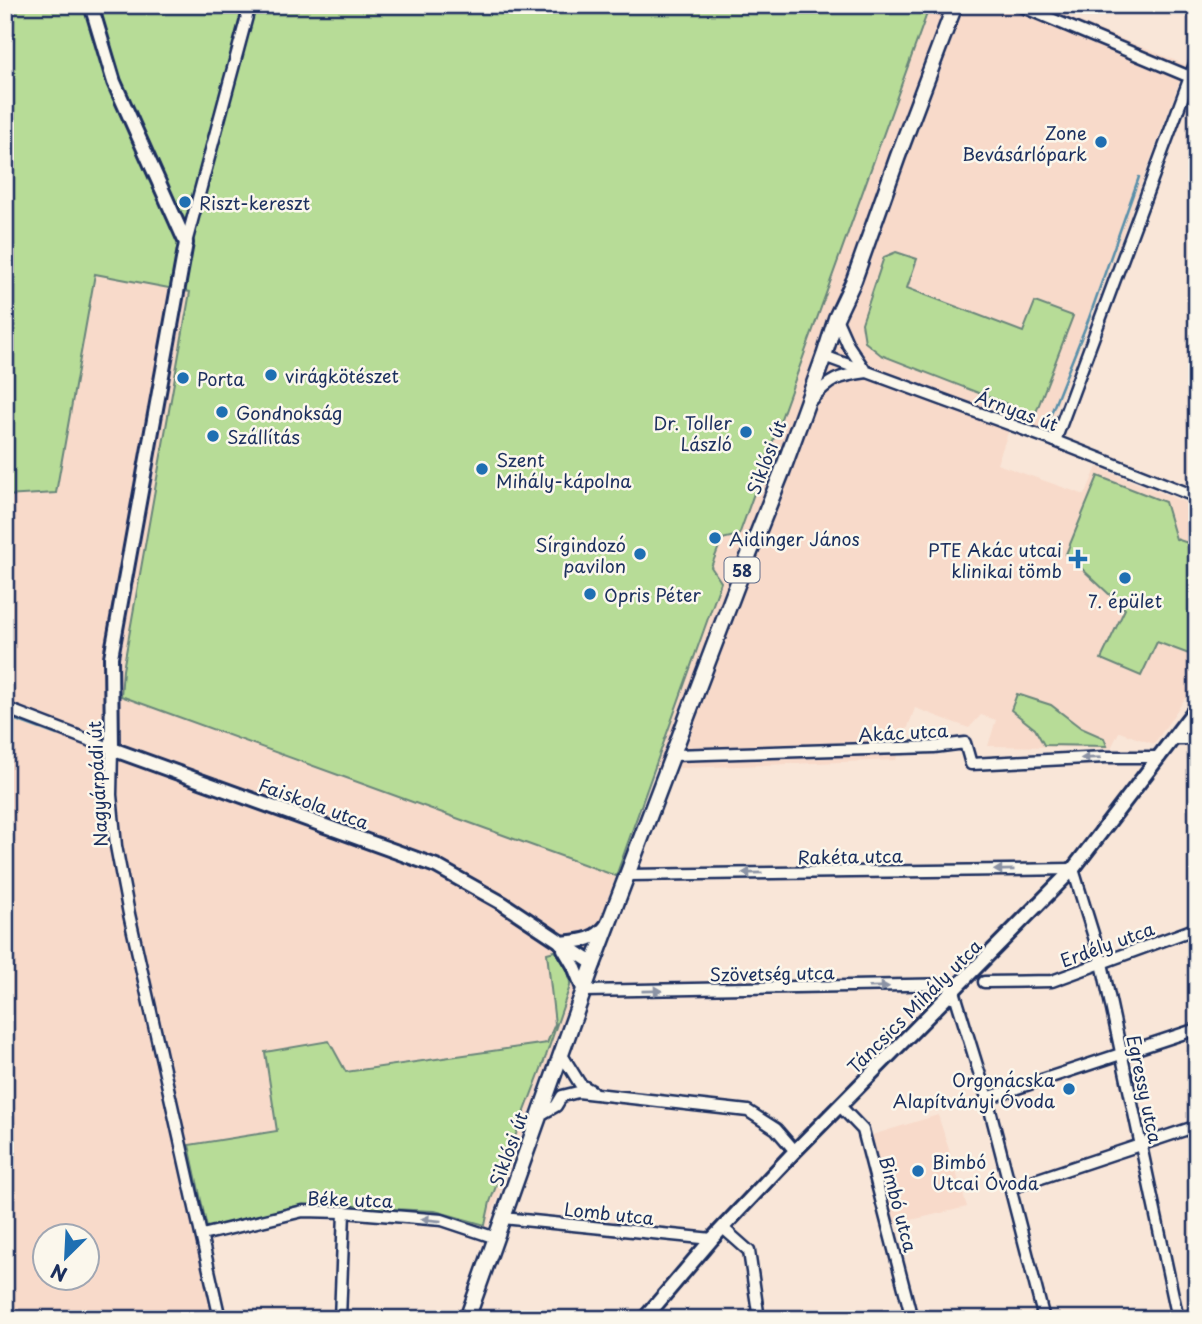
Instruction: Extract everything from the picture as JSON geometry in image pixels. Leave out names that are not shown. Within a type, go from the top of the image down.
[{"type":"main road","name":"Siklósi út","points":[[610,921],[806,406],[836,317],[854,280],[955,5]]},
{"type":"main road","name":"58","points":[[584,991],[610,921]]},
{"type":"main road","name":"Siklósi út","points":[[467,1319],[584,991]]},
{"type":"street","points":[[91,5],[114,82],[186,243]]},
{"type":"street","points":[[186,243],[250,5]]},
{"type":"street","points":[[1018,5],[1190,76]]},
{"type":"street","points":[[1055,441],[1196,61]]},
{"type":"street","name":"Nagyárpádi út","points":[[186,243],[166,367],[111,657],[111,795],[116,846],[129,914],[220,1319]]},
{"type":"street","points":[[806,406],[828,382],[867,372],[853,353],[836,317]]},
{"type":"street","name":"Árnyas út","points":[[824,356],[1055,441],[1197,497]]},
{"type":"street","name":"Táncsics Mihály utca","points":[[644,1319],[712,1239],[795,1151],[1073,869],[1197,707]]},
{"type":"street","name":"Faiskola utca","points":[[5,708],[436,866],[502,903],[593,964]]},
{"type":"street","points":[[1174,739],[1197,738]]},
{"type":"street","name":"Akác utca","points":[[674,755],[934,747],[965,743],[971,764],[1160,757]]},
{"type":"street","name":"Rakéta utca","points":[[628,874],[1073,869]]},
{"type":"street","name":"Egressy utca","points":[[1073,869],[1102,963],[1178,1319]]},
{"type":"street","points":[[584,991],[561,943],[599,935],[610,921]]},
{"type":"street","name":"Erdély utca","points":[[984,982],[1052,981],[1197,928]]},
{"type":"street","points":[[957,988],[1044,1319]]},
{"type":"street","name":"Szövetség utca","points":[[584,991],[957,988]]},
{"type":"street","points":[[987,1098],[1197,1029]]},
{"type":"street","points":[[562,1055],[580,1084],[597,1093],[613,1096]]},
{"type":"street","points":[[540,1115],[556,1106],[562,1096],[569,1093],[748,1111],[776,1129],[795,1151]]},
{"type":"street","name":"Bimbó utca","points":[[840,1106],[863,1130],[912,1319]]},
{"type":"street","points":[[1011,1188],[1197,1126]]},
{"type":"street","name":"Béke utca","points":[[202,1235],[303,1211],[442,1220],[496,1238]]},
{"type":"street","points":[[340,1319],[344,1212]]},
{"type":"street","name":"Lomb utca","points":[[503,1218],[712,1239]]},
{"type":"street","points":[[723,1228],[749,1251],[758,1319]]},
{"type":"street","points":[[1187,1319],[1197,1314]]},
{"type":"shaded area","points":[[930,5],[1038,5],[1186,65],[1048,432],[1013,419],[997,464],[1085,495],[1097,467],[1197,507],[1197,681],[1154,744],[1119,732],[1111,748],[988,746],[996,720],[981,715],[969,728],[915,708],[896,760],[655,769],[721,582],[711,567],[722,539],[739,534]]},
{"type":"shaded area","points":[[95,274],[191,292],[121,696],[616,876],[485,1233],[442,1220],[303,1211],[208,1233],[226,1319],[16,1319],[5,1291],[5,496],[56,493]]},
{"type":"shaded area","name":"Bimbó Utcai Óvoda","points":[[938,1115],[967,1207],[894,1224],[872,1135]]},
{"type":"green space","points":[[5,5],[930,5],[739,535],[722,539],[711,567],[721,582],[616,876],[121,696],[123,670],[190,292],[95,274],[56,493],[5,496]]},
{"type":"green space","points":[[896,252],[917,259],[907,288],[1023,332],[1035,302],[1073,316],[1035,415],[881,355],[865,342],[862,323],[884,257]]},
{"type":"green space","points":[[1098,476],[1165,502],[1176,539],[1197,546],[1197,657],[1157,642],[1141,676],[1101,659],[1125,609],[1066,554]]},
{"type":"green space","points":[[1017,694],[1051,705],[1081,728],[1104,738],[1107,746],[1044,745],[1035,729],[1011,710]]},
{"type":"green space","points":[[555,951],[568,972],[570,986],[490,1202],[485,1225],[435,1211],[303,1205],[207,1228],[189,1145],[277,1131],[265,1052],[329,1041],[346,1072],[547,1043],[555,1024],[547,953]]},
{"type":"waterway","points":[[1048,421],[1089,318],[1139,177]]},
{"type":"waterway","points":[[5,716],[57,735]]},
{"type":"waterway","points":[[5,1309],[9,1319]]},
{"type":"place","name":"Zone Bevásárlópark","points":[[1101,142]]},
{"type":"place","name":"Riszt-kereszt","points":[[185,202]]},
{"type":"place","name":"virágkötészet","points":[[271,375]]},
{"type":"place","name":"Porta","points":[[183,378]]},
{"type":"place","name":"Gondnokság","points":[[222,412]]},
{"type":"place","name":"Dr. Toller László","points":[[746,432]]},
{"type":"place","name":"Szállítás","points":[[213,436]]},
{"type":"place","name":"Szent Mihály-kápolna","points":[[482,469]]},
{"type":"place","name":"Aidinger János","points":[[715,538]]},
{"type":"place","name":"Sírgindozó pavilon","points":[[640,554]]},
{"type":"place","name":"PTE Akác utcai klinikai tömb","points":[[1078,559]]},
{"type":"place","name":"7. épület","points":[[1125,578]]},
{"type":"place","name":"Opris Péter","points":[[590,594]]},
{"type":"place","name":"Orgonácska Alapítványi Óvoda","points":[[1069,1089]]},
{"type":"place","name":"Bimbó Utcai Óvoda","points":[[918,1171]]}]
